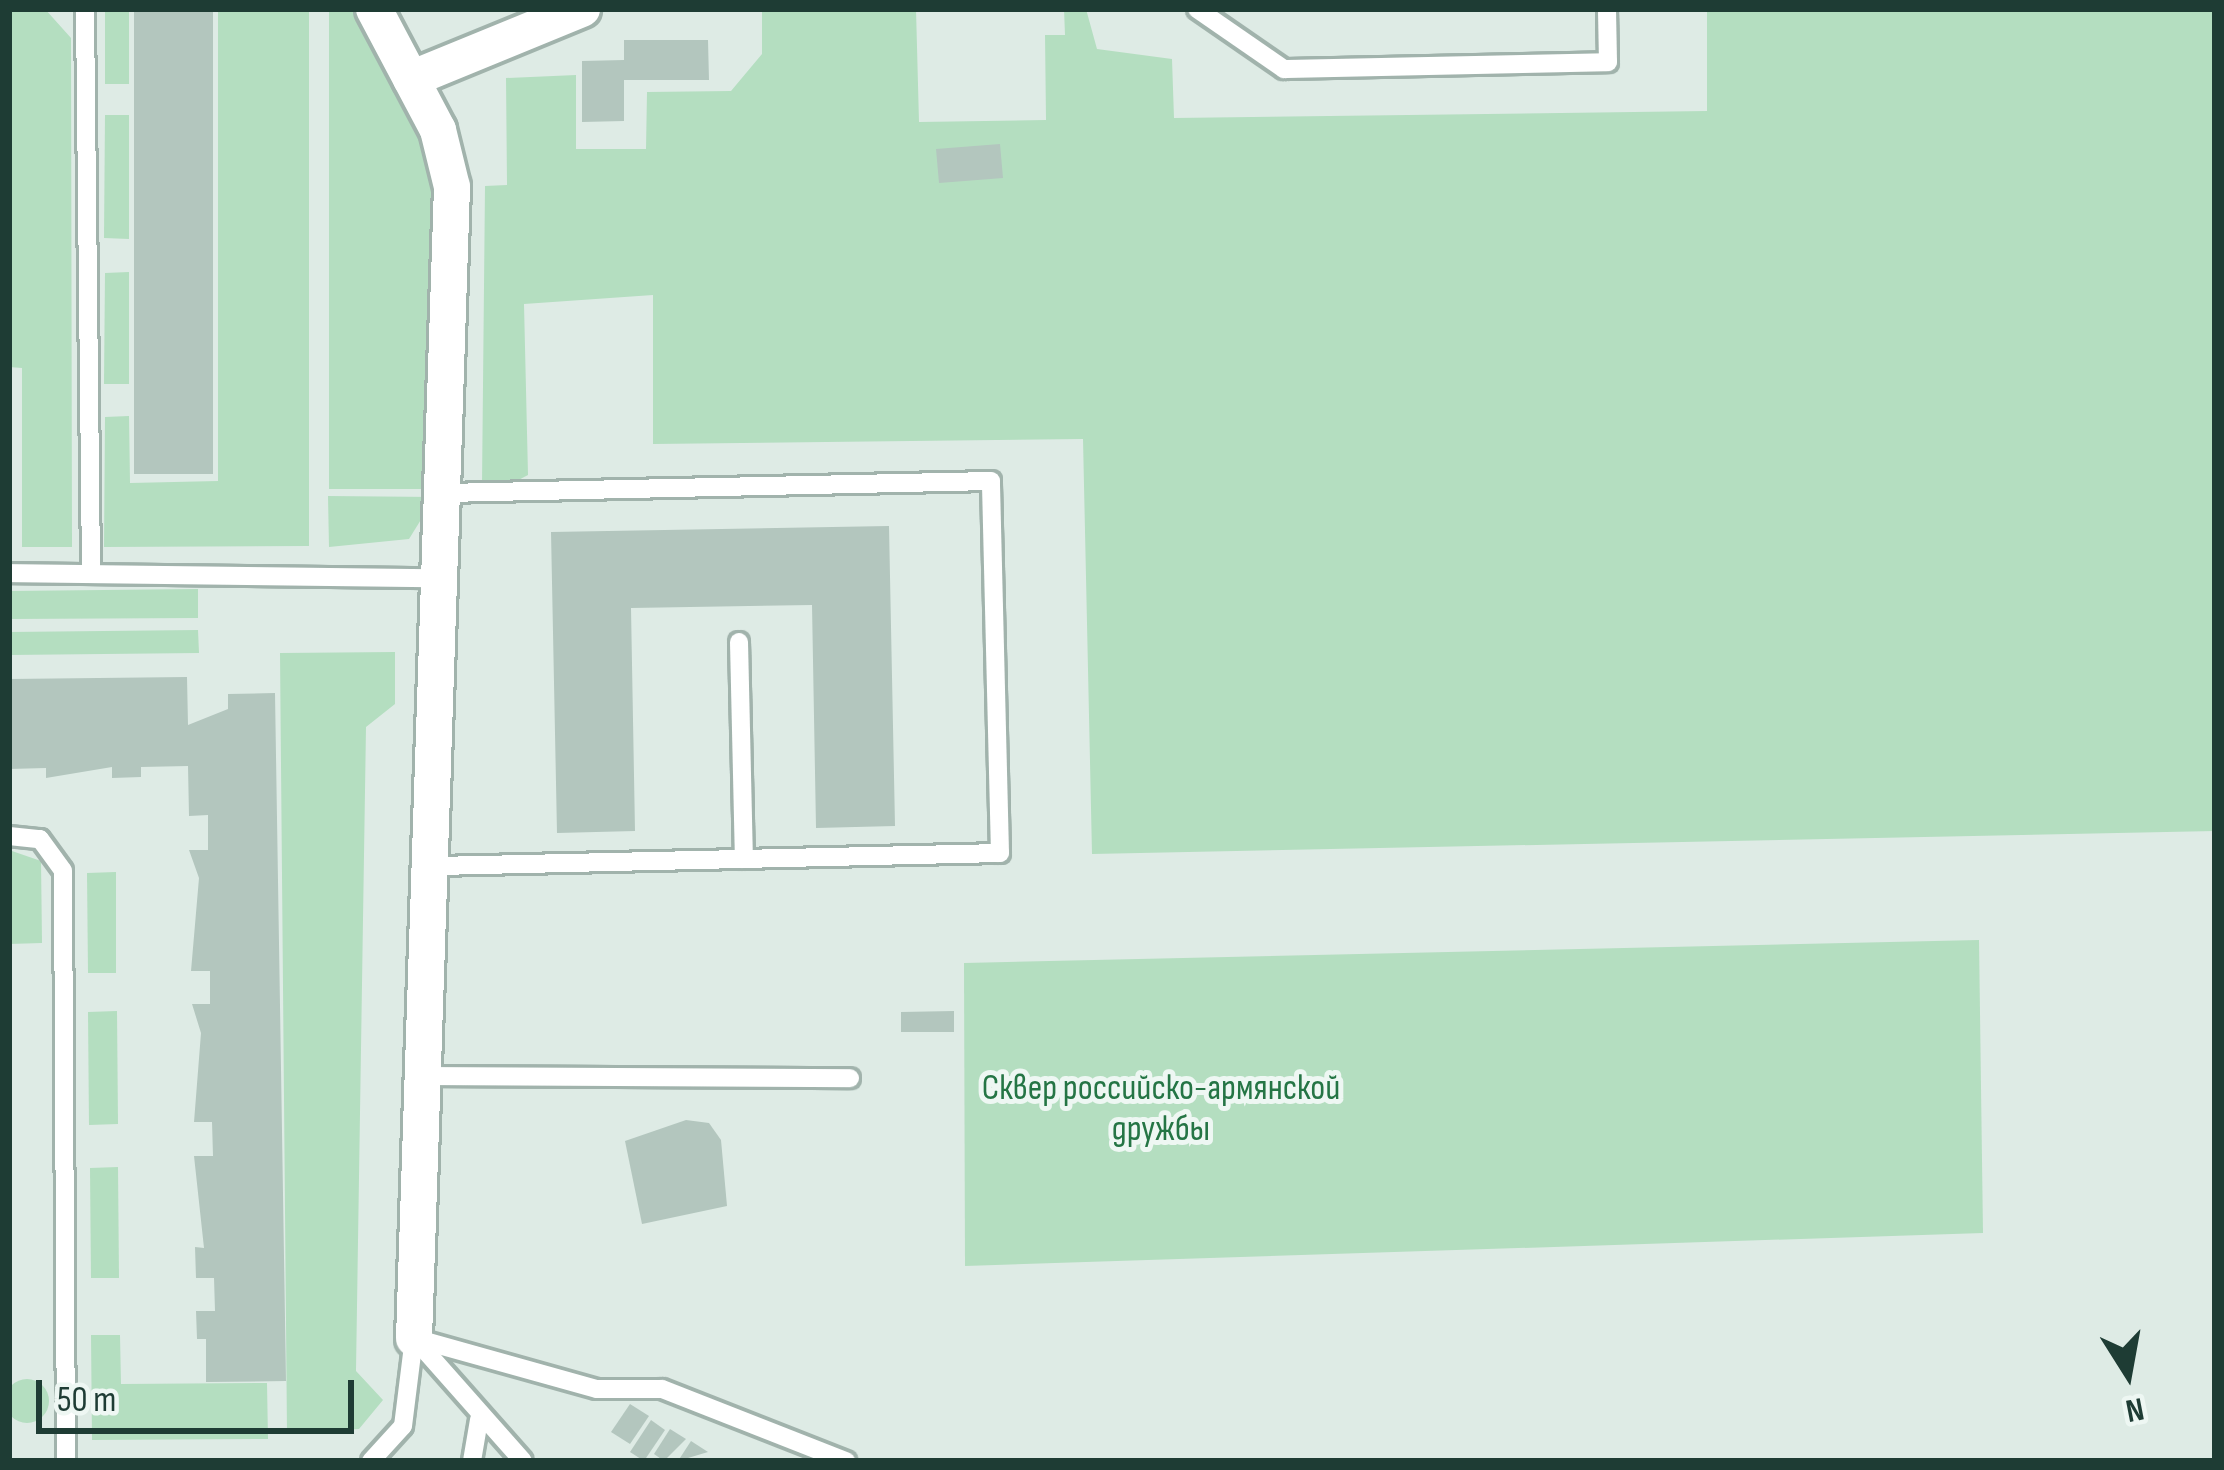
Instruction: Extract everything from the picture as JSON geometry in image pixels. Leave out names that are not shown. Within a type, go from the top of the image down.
[{"type":"street","points":[[374,9],[411,80],[452,187],[437,866],[414,1338]]},
{"type":"street","points":[[411,80],[582,9]]},
{"type":"lane","points":[[85,9],[91,574]]},
{"type":"lane","points":[[1198,9],[1284,69],[1608,62],[1607,9]]},
{"type":"lane","points":[[437,866],[1000,853],[992,481],[447,493]]},
{"type":"lane","points":[[9,573],[444,578]]},
{"type":"lane","points":[[740,642],[744,859]]},
{"type":"lane","points":[[9,836],[40,839],[63,872],[66,1461]]},
{"type":"lane","points":[[430,1076],[850,1078]]},
{"type":"lane","points":[[414,1338],[479,1420],[523,1461]]},
{"type":"lane","points":[[370,1461],[403,1426],[414,1338]]},
{"type":"lane","points":[[414,1338],[597,1389],[662,1389],[846,1461]]},
{"type":"lane","points":[[472,1461],[479,1420]]},
{"type":"green space","points":[[9,9],[45,9],[71,38],[72,547],[22,547],[22,368],[9,367]]},
{"type":"green space","points":[[105,9],[129,9],[129,84],[105,84]]},
{"type":"green space","points":[[218,9],[309,9],[309,546],[104,547],[105,417],[129,416],[130,483],[218,481]]},
{"type":"green space","points":[[329,9],[354,9],[435,171],[435,489],[329,489]]},
{"type":"green space","points":[[762,9],[916,9],[919,122],[1046,120],[1045,35],[1065,35],[1064,9],[1086,9],[1097,49],[1172,59],[1174,118],[1707,111],[1707,9],[2215,9],[2215,831],[1092,854],[1083,439],[653,444],[653,295],[524,304],[528,475],[494,493],[482,485],[485,186],[507,185],[506,78],[576,75],[576,149],[646,149],[647,92],[731,91],[762,54]]},
{"type":"green space","points":[[105,115],[129,115],[129,239],[104,238]]},
{"type":"green space","points":[[129,272],[129,384],[104,384],[105,273]]},
{"type":"green space","points":[[328,496],[435,497],[409,539],[329,547]]},
{"type":"green space","points":[[198,589],[198,618],[9,619],[9,591]]},
{"type":"green space","points":[[198,630],[199,653],[9,655],[9,632]]},
{"type":"green space","points":[[395,652],[395,704],[366,727],[356,1371],[383,1400],[359,1429],[287,1433],[280,653]]},
{"type":"green space","points":[[9,850],[41,861],[42,943],[9,944]]},
{"type":"green space","points":[[116,872],[116,973],[88,973],[87,873]]},
{"type":"green space","name":"Сквер российско-армянской дружбы","points":[[1979,940],[1983,1233],[965,1266],[964,963]]},
{"type":"green space","points":[[117,1011],[118,1124],[89,1125],[88,1012]]},
{"type":"green space","points":[[118,1167],[119,1278],[91,1278],[90,1168]]},
{"type":"green space","points":[[91,1335],[120,1335],[121,1384],[267,1383],[268,1439],[92,1440]]},
{"type":"green space","points":[[27,1379],[43,1385],[49,1401],[43,1417],[27,1423],[11,1417],[5,1401],[11,1385]]},
{"type":"building","points":[[134,9],[213,9],[213,474],[134,474]]},
{"type":"building","points":[[624,40],[708,40],[709,80],[624,80],[624,121],[582,122],[582,61],[624,60]]},
{"type":"building","points":[[1000,144],[1003,178],[939,183],[936,149]]},
{"type":"building","points":[[889,526],[895,826],[816,828],[812,605],[631,608],[635,831],[557,833],[551,532]]},
{"type":"building","points":[[187,677],[188,725],[228,709],[228,694],[275,693],[286,1381],[206,1382],[206,1339],[197,1339],[196,1311],[215,1311],[214,1278],[196,1278],[195,1247],[204,1248],[194,1156],[213,1156],[212,1122],[194,1122],[201,1033],[192,1004],[210,1004],[210,971],[191,971],[199,878],[189,850],[208,850],[208,815],[189,816],[188,766],[141,767],[141,777],[112,778],[112,767],[46,778],[46,768],[9,769],[9,679]]},
{"type":"building","points":[[954,1011],[954,1032],[901,1032],[901,1012]]},
{"type":"building","points":[[686,1120],[709,1123],[721,1140],[727,1206],[642,1224],[625,1141]]},
{"type":"building","points":[[630,1404],[649,1416],[630,1444],[611,1432]]},
{"type":"building","points":[[651,1420],[665,1430],[644,1461],[630,1452]]},
{"type":"building","points":[[670,1429],[686,1439],[664,1461],[654,1454]]},
{"type":"building","points":[[691,1441],[708,1452],[678,1461]]}]
